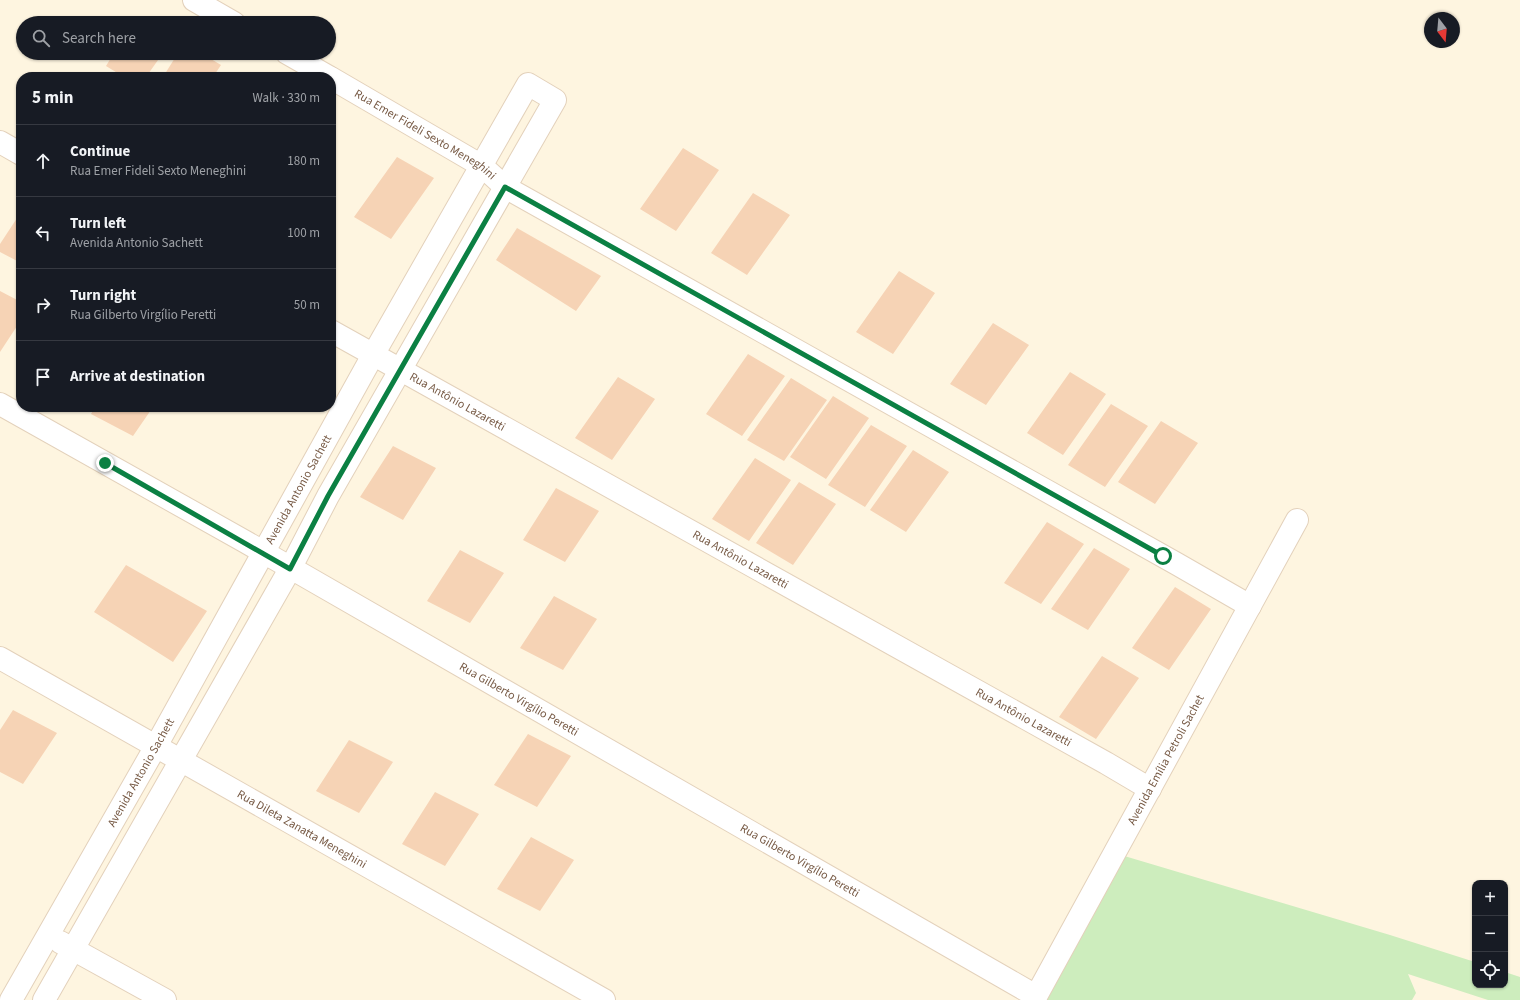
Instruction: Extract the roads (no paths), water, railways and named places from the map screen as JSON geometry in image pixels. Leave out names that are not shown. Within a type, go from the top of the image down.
[{"type":"street","points":[[194,0],[222,16]]},
{"type":"street","name":"Rua Emer Fideli Sexto Meneghini","points":[[300,60],[321,72]]},
{"type":"street","name":"Rua Emer Fideli Sexto Meneghini","points":[[336,81],[482,166],[505,187],[1250,606]]},
{"type":"street","name":"Avenida Antonio Sachett","points":[[11,1000],[156,746],[262,552],[373,354],[528,84],[554,100],[505,187]]},
{"type":"street","points":[[0,142],[16,151]]},
{"type":"street","points":[[44,1000],[104,892],[290,569],[328,496],[505,187]]},
{"type":"street","name":"Rua Antônio Lazaretti","points":[[336,334],[1106,762],[1150,789]]},
{"type":"street","name":"Rua Gilberto Virgílio Peretti","points":[[0,404],[262,552],[980,963],[1035,998]]},
{"type":"street","name":"Avenida Emília Petroli Sachet","points":[[1035,998],[1298,520]]},
{"type":"street","name":"Rua Dileta Zanatta Meneghini","points":[[0,658],[604,1000]]},
{"type":"street","points":[[48,936],[165,1000]]}]
